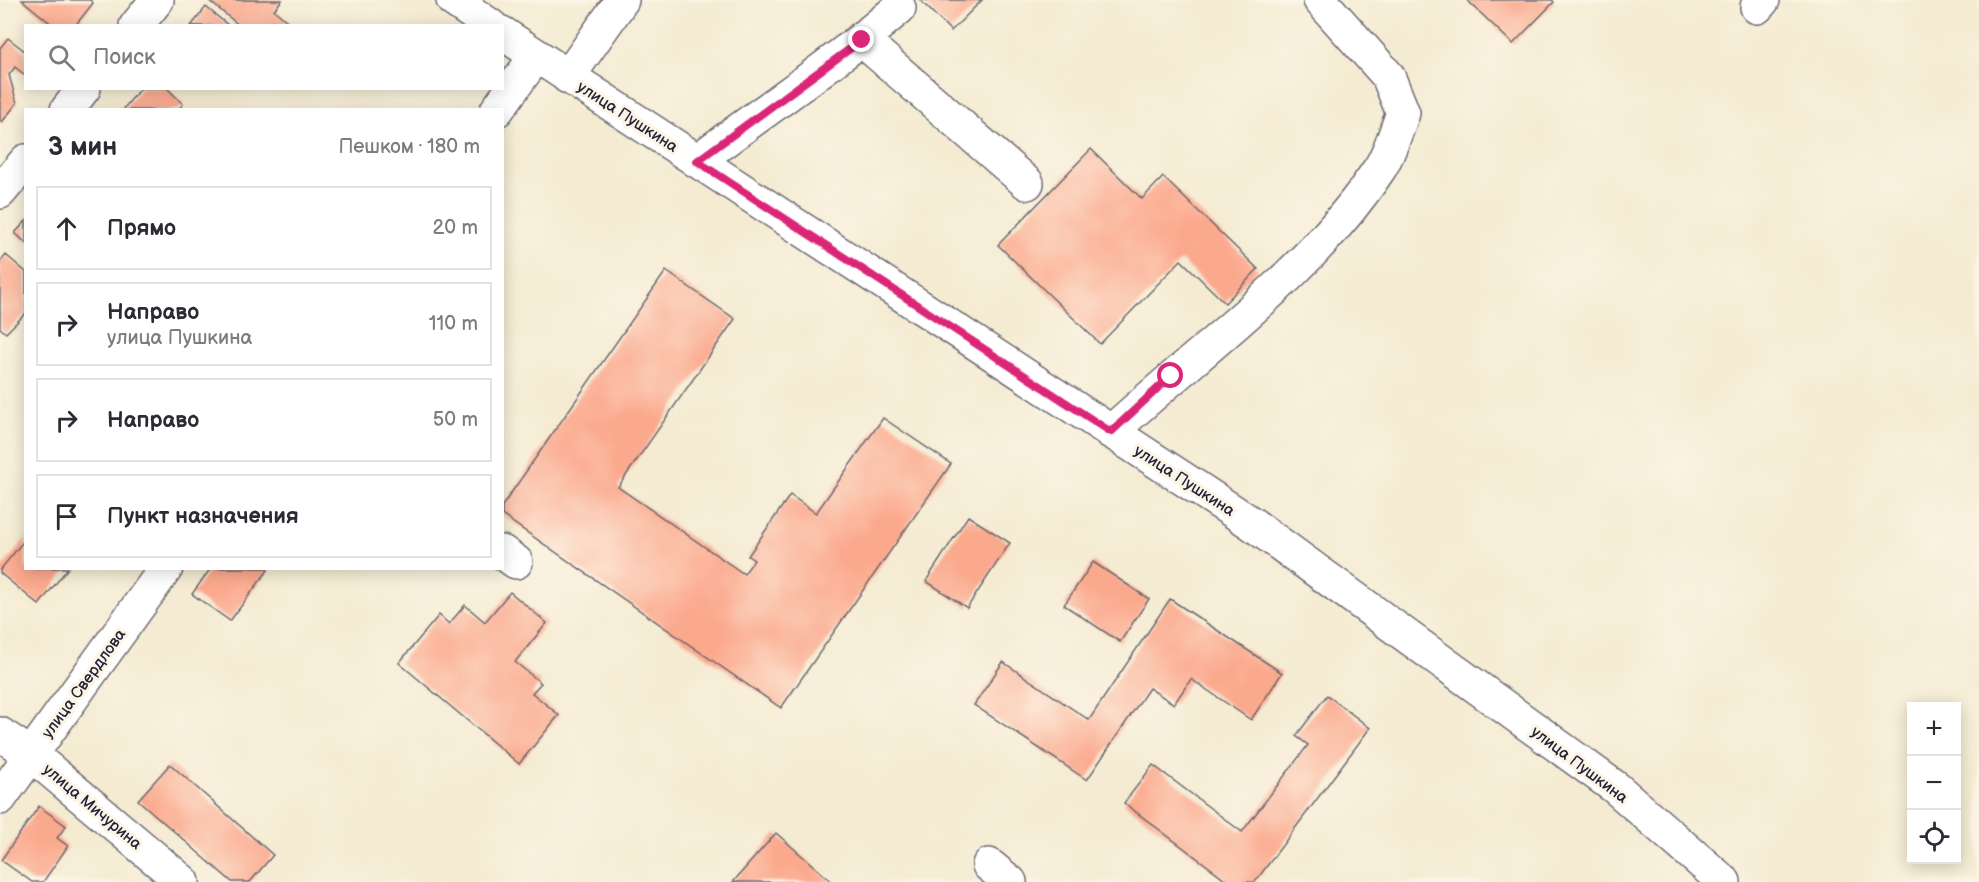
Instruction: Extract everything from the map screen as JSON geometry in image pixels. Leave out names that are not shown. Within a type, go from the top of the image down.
[{"type":"street","points":[[138,24],[157,0]]},
{"type":"street","points":[[453,0],[488,24]]},
{"type":"street","points":[[568,77],[622,0]]},
{"type":"street","points":[[1111,432],[1171,376],[1262,299],[1324,240],[1381,166],[1403,113],[1388,76],[1320,0]]},
{"type":"street","points":[[697,161],[862,40],[898,8]]},
{"type":"street","name":"улица Пушкина","points":[[504,34],[1251,523],[1616,788],[1724,882]]},
{"type":"street","points":[[862,40],[1027,183]]},
{"type":"street","points":[[498,108],[536,56]]},
{"type":"street","points":[[69,108],[82,90]]},
{"type":"street","points":[[0,192],[24,162]]},
{"type":"street","name":"улица Свердлова","points":[[0,798],[165,570]]},
{"type":"street","name":"улица Мичурина","points":[[0,734],[32,755],[183,882]]},
{"type":"building","points":[[22,0],[90,0],[93,3],[77,24],[52,24]]},
{"type":"building","points":[[208,0],[282,0],[274,10],[291,24],[238,24]]},
{"type":"building","points":[[920,0],[982,0],[951,31]]},
{"type":"building","points":[[1467,0],[1552,0],[1554,2],[1513,44]]},
{"type":"building","points":[[206,7],[227,24],[193,24]]},
{"type":"building","points":[[8,38],[24,50],[24,74],[15,67],[9,75],[17,103],[2,122],[0,120],[0,48]]},
{"type":"building","points":[[139,90],[169,90],[183,104],[180,108],[124,108]]},
{"type":"building","points":[[1091,149],[1142,199],[1163,177],[1258,269],[1225,303],[1181,260],[1100,344],[998,245]]},
{"type":"building","points":[[24,223],[24,241],[15,233]]},
{"type":"building","points":[[6,255],[24,270],[24,315],[6,333],[0,328],[0,262]]},
{"type":"building","points":[[666,271],[735,319],[618,487],[744,574],[754,560],[748,556],[790,495],[816,513],[883,418],[951,464],[781,708],[504,516],[504,503]]},
{"type":"building","points":[[968,516],[1010,543],[967,608],[926,581]]},
{"type":"building","points":[[24,540],[24,570],[66,570],[39,605],[0,573]]},
{"type":"building","points":[[1093,562],[1149,599],[1120,642],[1064,605]]},
{"type":"building","points":[[210,570],[268,570],[230,621],[192,594]]},
{"type":"building","points":[[510,592],[547,623],[515,662],[541,683],[532,693],[559,715],[519,764],[399,663],[439,615],[449,624],[465,605],[485,622]]},
{"type":"building","points":[[1170,599],[1282,673],[1251,720],[1191,679],[1174,704],[1149,688],[1087,780],[974,705],[1003,662],[1089,720]]},
{"type":"building","points":[[1327,695],[1370,728],[1255,882],[1229,882],[1124,803],[1153,765],[1242,832],[1308,745],[1296,736]]},
{"type":"building","points":[[170,764],[273,855],[250,882],[232,882],[138,800]]},
{"type":"building","points":[[39,806],[66,826],[57,838],[68,846],[43,882],[32,882],[1,860]]},
{"type":"building","points":[[776,833],[832,882],[733,882]]},
{"type":"route","points":[[862,40],[831,65],[763,111],[697,161],[1111,432],[1171,376]]}]
